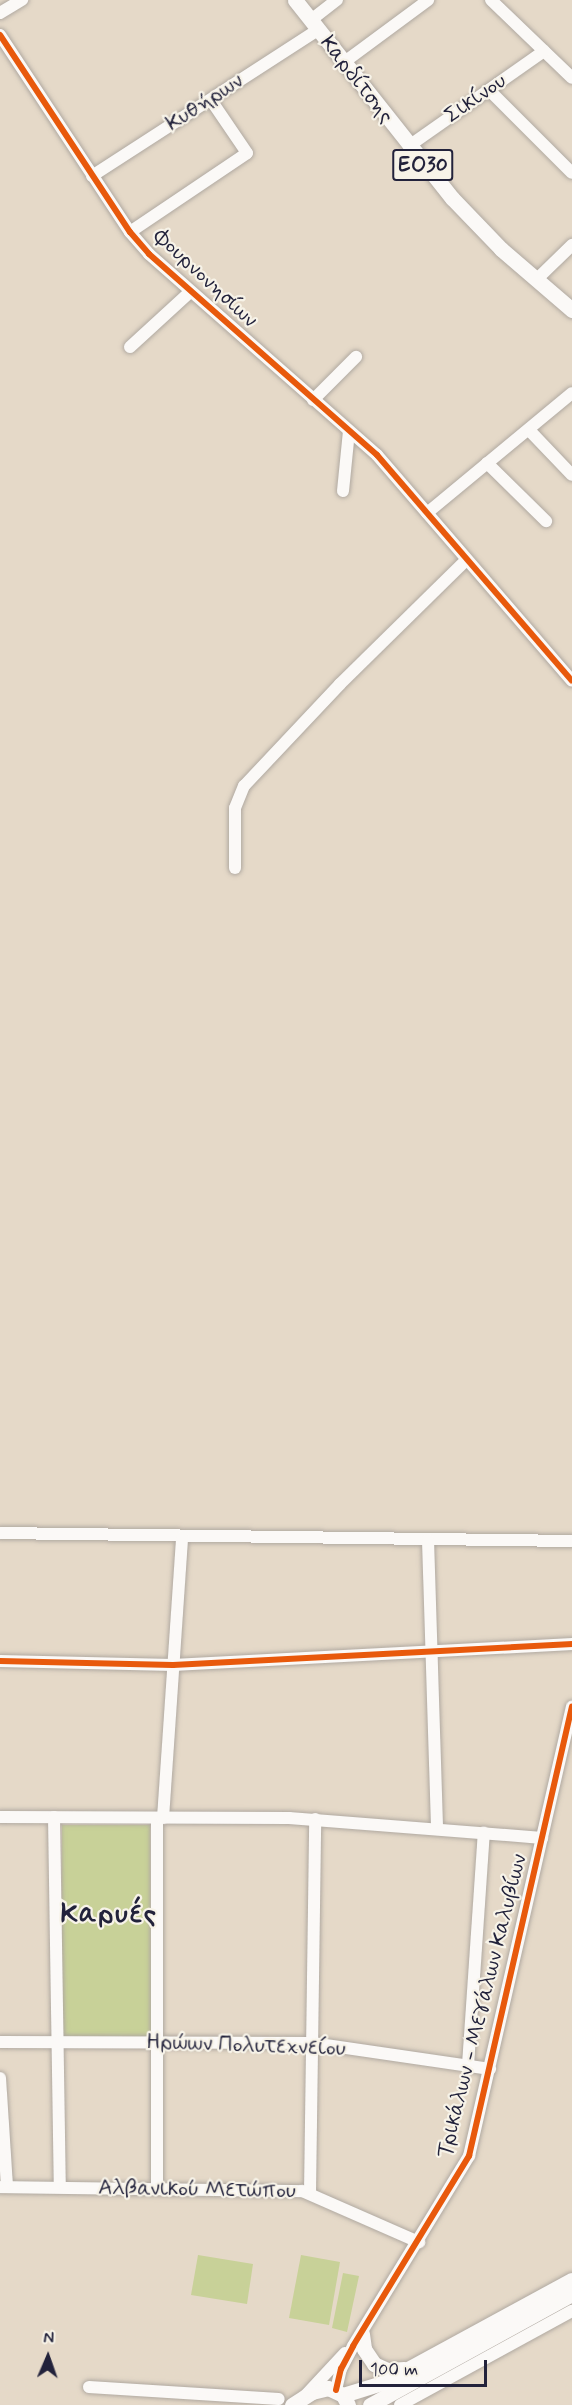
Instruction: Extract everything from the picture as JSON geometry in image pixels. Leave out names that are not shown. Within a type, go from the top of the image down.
[{"type":"main road","name":"Καρδίτσης","points":[[295,0],[409,146],[473,221],[572,310]]},
{"type":"main road","points":[[292,2400],[318,2390],[343,2397],[373,2387],[572,2280]]},
{"type":"main road","points":[[370,2405],[572,2294]]},
{"type":"main road","points":[[362,2334],[364,2349],[374,2364],[387,2370],[407,2368]]},
{"type":"street","points":[[0,13],[22,0]]},
{"type":"street","name":"Κυθήρων","points":[[92,176],[211,100],[314,25],[337,0]]},
{"type":"street","points":[[343,63],[428,0]]},
{"type":"street","points":[[491,0],[572,78]]},
{"type":"street","name":"Φουρνονησίων","points":[[0,35],[130,232],[190,291],[349,430],[393,472],[572,681]]},
{"type":"street","name":"Σικίνου","points":[[409,146],[544,51]]},
{"type":"street","points":[[489,90],[572,173]]},
{"type":"street","points":[[130,232],[247,153],[211,100]]},
{"type":"street","points":[[537,279],[572,245]]},
{"type":"street","points":[[130,347],[190,291]]},
{"type":"street","points":[[313,400],[356,357]]},
{"type":"street","points":[[427,513],[572,393]]},
{"type":"street","points":[[343,491],[349,430]]},
{"type":"street","points":[[529,430],[572,475]]},
{"type":"street","points":[[487,463],[546,521]]},
{"type":"street","points":[[235,868],[235,808],[244,786],[339,684],[466,560]]},
{"type":"street","points":[[0,1533],[572,1540]]},
{"type":"street","points":[[157,2188],[160,1818],[182,1537]]},
{"type":"street","points":[[428,1540],[437,1829]]},
{"type":"street","points":[[0,1661],[173,1665],[572,1644]]},
{"type":"street","name":"Τρικάλων - Μεγάλων Καλυβίων","points":[[343,2397],[341,2369],[353,2346],[419,2242],[469,2156],[572,1707]]},
{"type":"street","points":[[0,1817],[315,1819],[542,1838]]},
{"type":"street","points":[[54,1817],[60,2187]]},
{"type":"street","points":[[310,2193],[315,1819]]},
{"type":"street","points":[[468,2065],[484,1833]]},
{"type":"street","name":"Ηρώων Πολυτεχνείου","points":[[0,2042],[312,2043],[490,2069]]},
{"type":"street","points":[[0,2079],[4,2187]]},
{"type":"street","name":"Αλβανικού Μετώπου","points":[[4,2187],[157,2188],[310,2193],[419,2242]]},
{"type":"street","points":[[400,2405],[572,2311]]},
{"type":"street","name":"Τρικάλων - Μεγάλων Καλυβίων","points":[[292,2400],[353,2346]]},
{"type":"street","points":[[89,2387],[292,2400]]},
{"type":"green space","points":[[62,1825],[150,1825],[151,2037],[61,2037]]},
{"type":"green space","points":[[198,2255],[253,2264],[247,2304],[191,2295]]},
{"type":"green space","points":[[301,2255],[340,2262],[329,2325],[289,2318]]},
{"type":"green space","points":[[343,2273],[359,2276],[347,2332],[332,2328]]},
{"type":"cycle path","points":[[0,35],[130,232],[149,254],[377,455],[572,681]]},
{"type":"cycle path","points":[[0,1661],[173,1665],[572,1644]]},
{"type":"cycle path","points":[[336,2390],[341,2369],[353,2346],[469,2156],[572,1707]]},
{"type":"district","name":"Καρυές","points":[[109,1915]]}]
